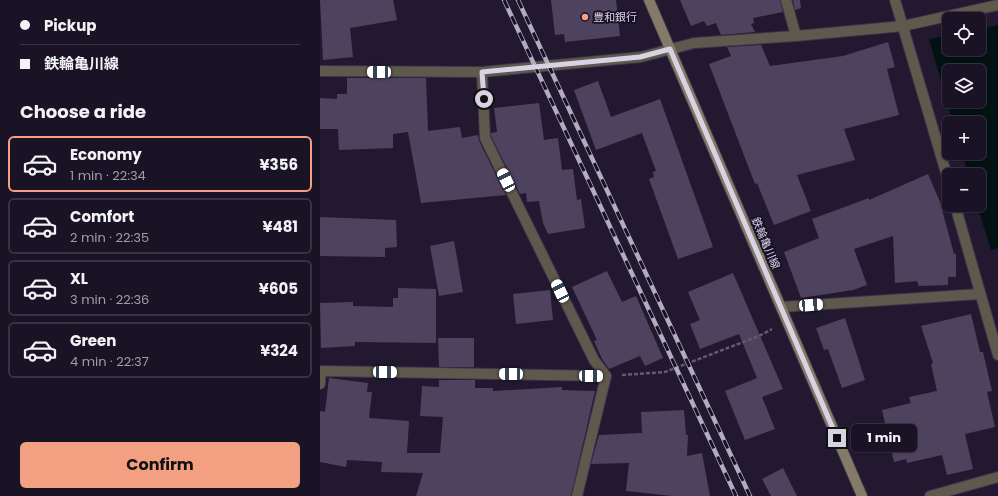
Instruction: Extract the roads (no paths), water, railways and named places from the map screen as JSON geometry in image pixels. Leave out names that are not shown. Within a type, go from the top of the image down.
[{"type":"main road","name":"鉄輪亀川線","points":[[648,0],[862,496]]},
{"type":"street","points":[[786,0],[796,36]]},
{"type":"street","points":[[895,0],[945,168]]},
{"type":"street","points":[[320,71],[482,72],[640,57],[694,43],[796,36],[903,26],[998,5]]},
{"type":"street","points":[[482,72],[485,138],[594,360],[606,376]]},
{"type":"street","points":[[957,212],[998,355]]},
{"type":"street","points":[[781,307],[980,294]]},
{"type":"street","points":[[320,384],[321,371],[606,376]]},
{"type":"street","points":[[578,496],[606,376]]},
{"type":"street","points":[[930,496],[998,477]]},
{"type":"railway","points":[[504,0],[736,496]]},
{"type":"railway","points":[[518,0],[750,496]]},
{"type":"place","name":"豊和銀行","points":[[585,17]]}]
